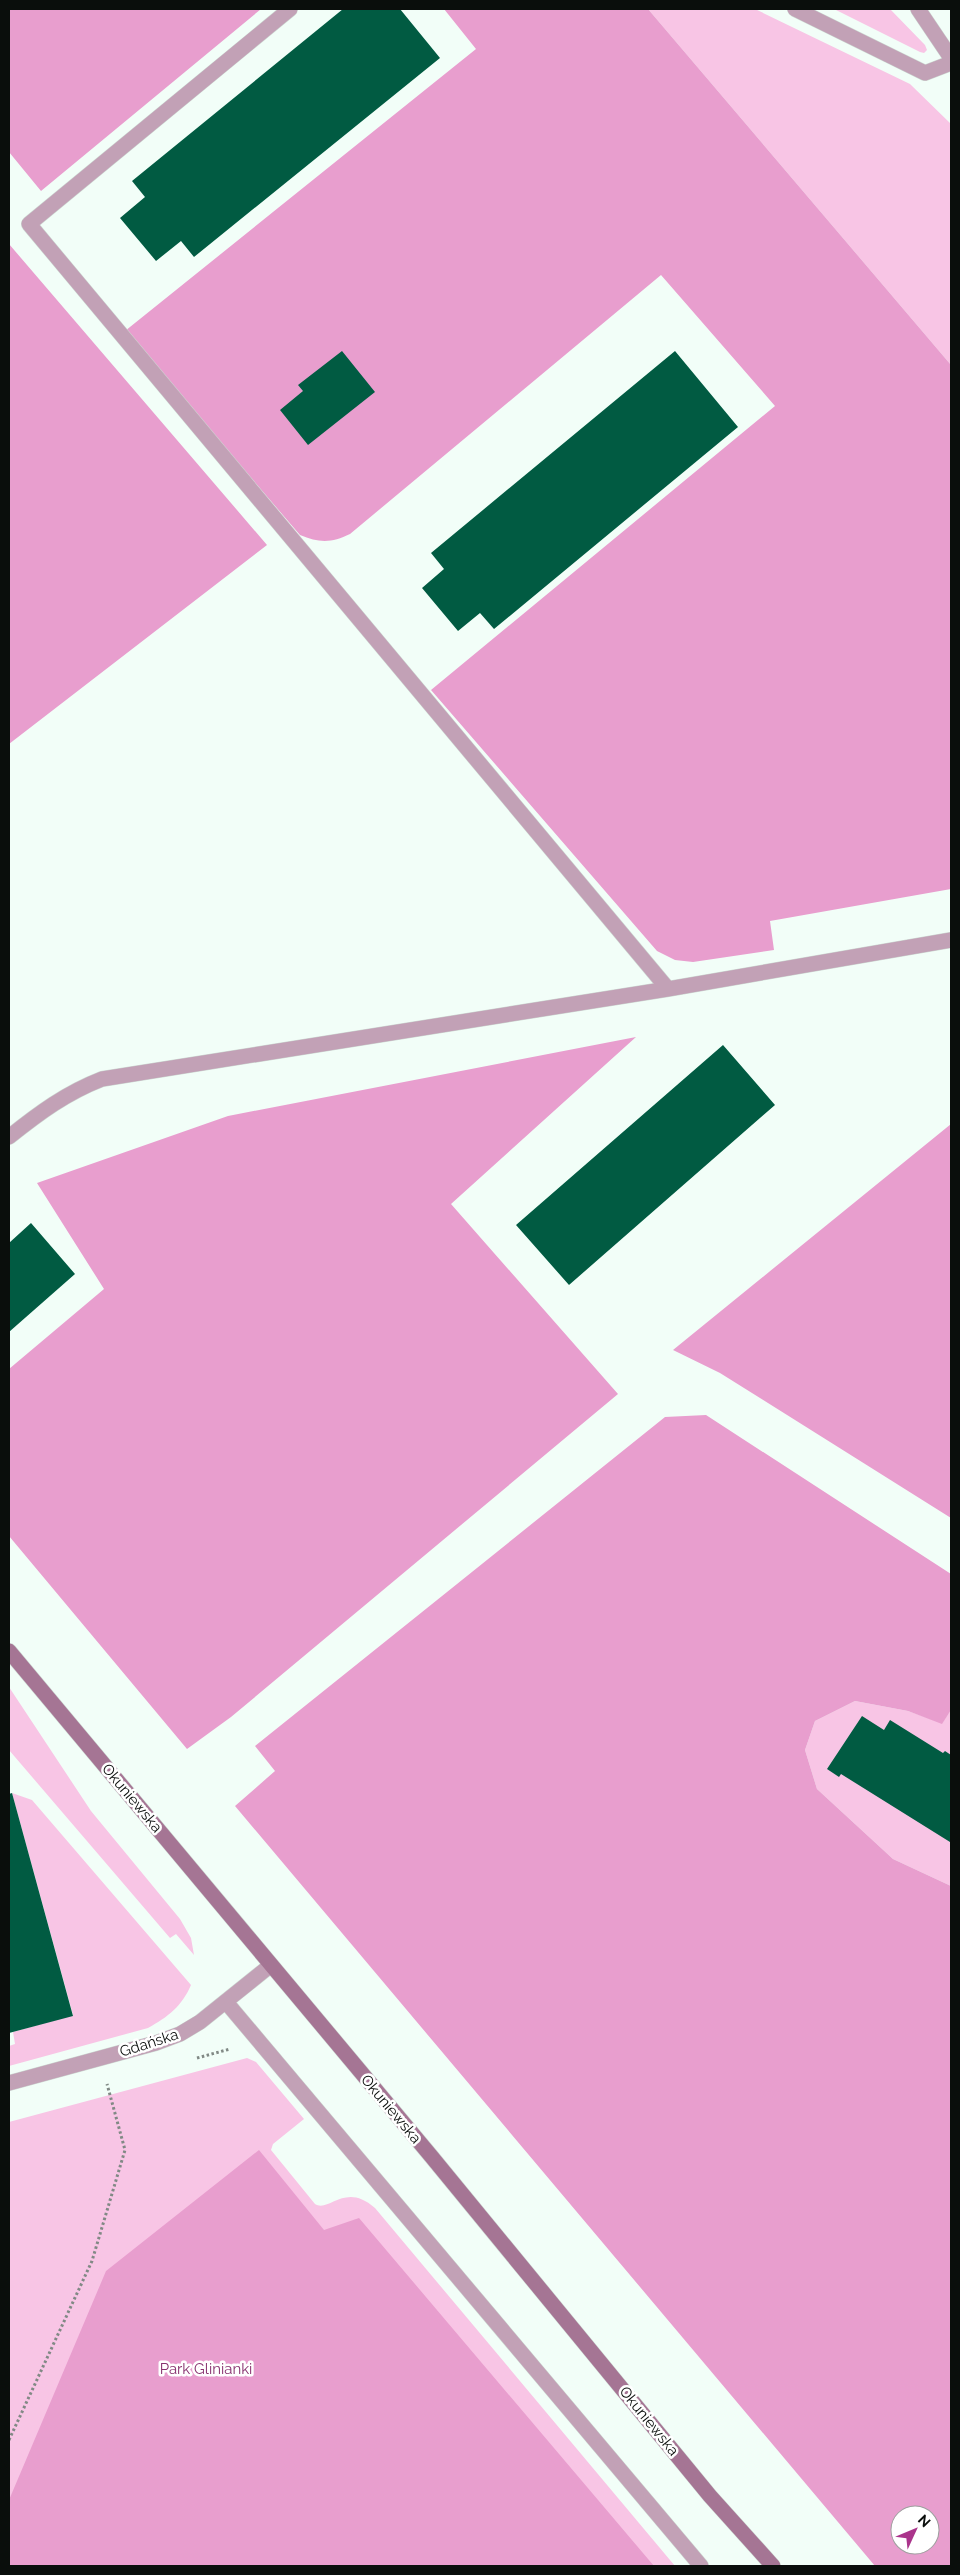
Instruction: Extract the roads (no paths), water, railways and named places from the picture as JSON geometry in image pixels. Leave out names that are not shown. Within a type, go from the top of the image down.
[{"type":"main road","name":"Okuniewska","points":[[9,1651],[432,2156],[710,2496],[773,2566]]},
{"type":"street","points":[[290,9],[29,224],[668,989]]},
{"type":"street","points":[[795,9],[925,73],[951,62]]},
{"type":"street","points":[[918,9],[951,58]]},
{"type":"street","points":[[9,1137],[47,1107],[74,1090],[102,1079],[668,989],[951,940]]},
{"type":"street","name":"Gdańska","points":[[9,2083],[156,2043],[200,2022],[271,1965]]},
{"type":"street","points":[[226,2002],[701,2566]]},
{"type":"park label","name":"Park Glinianki","points":[[206,2369]]}]
